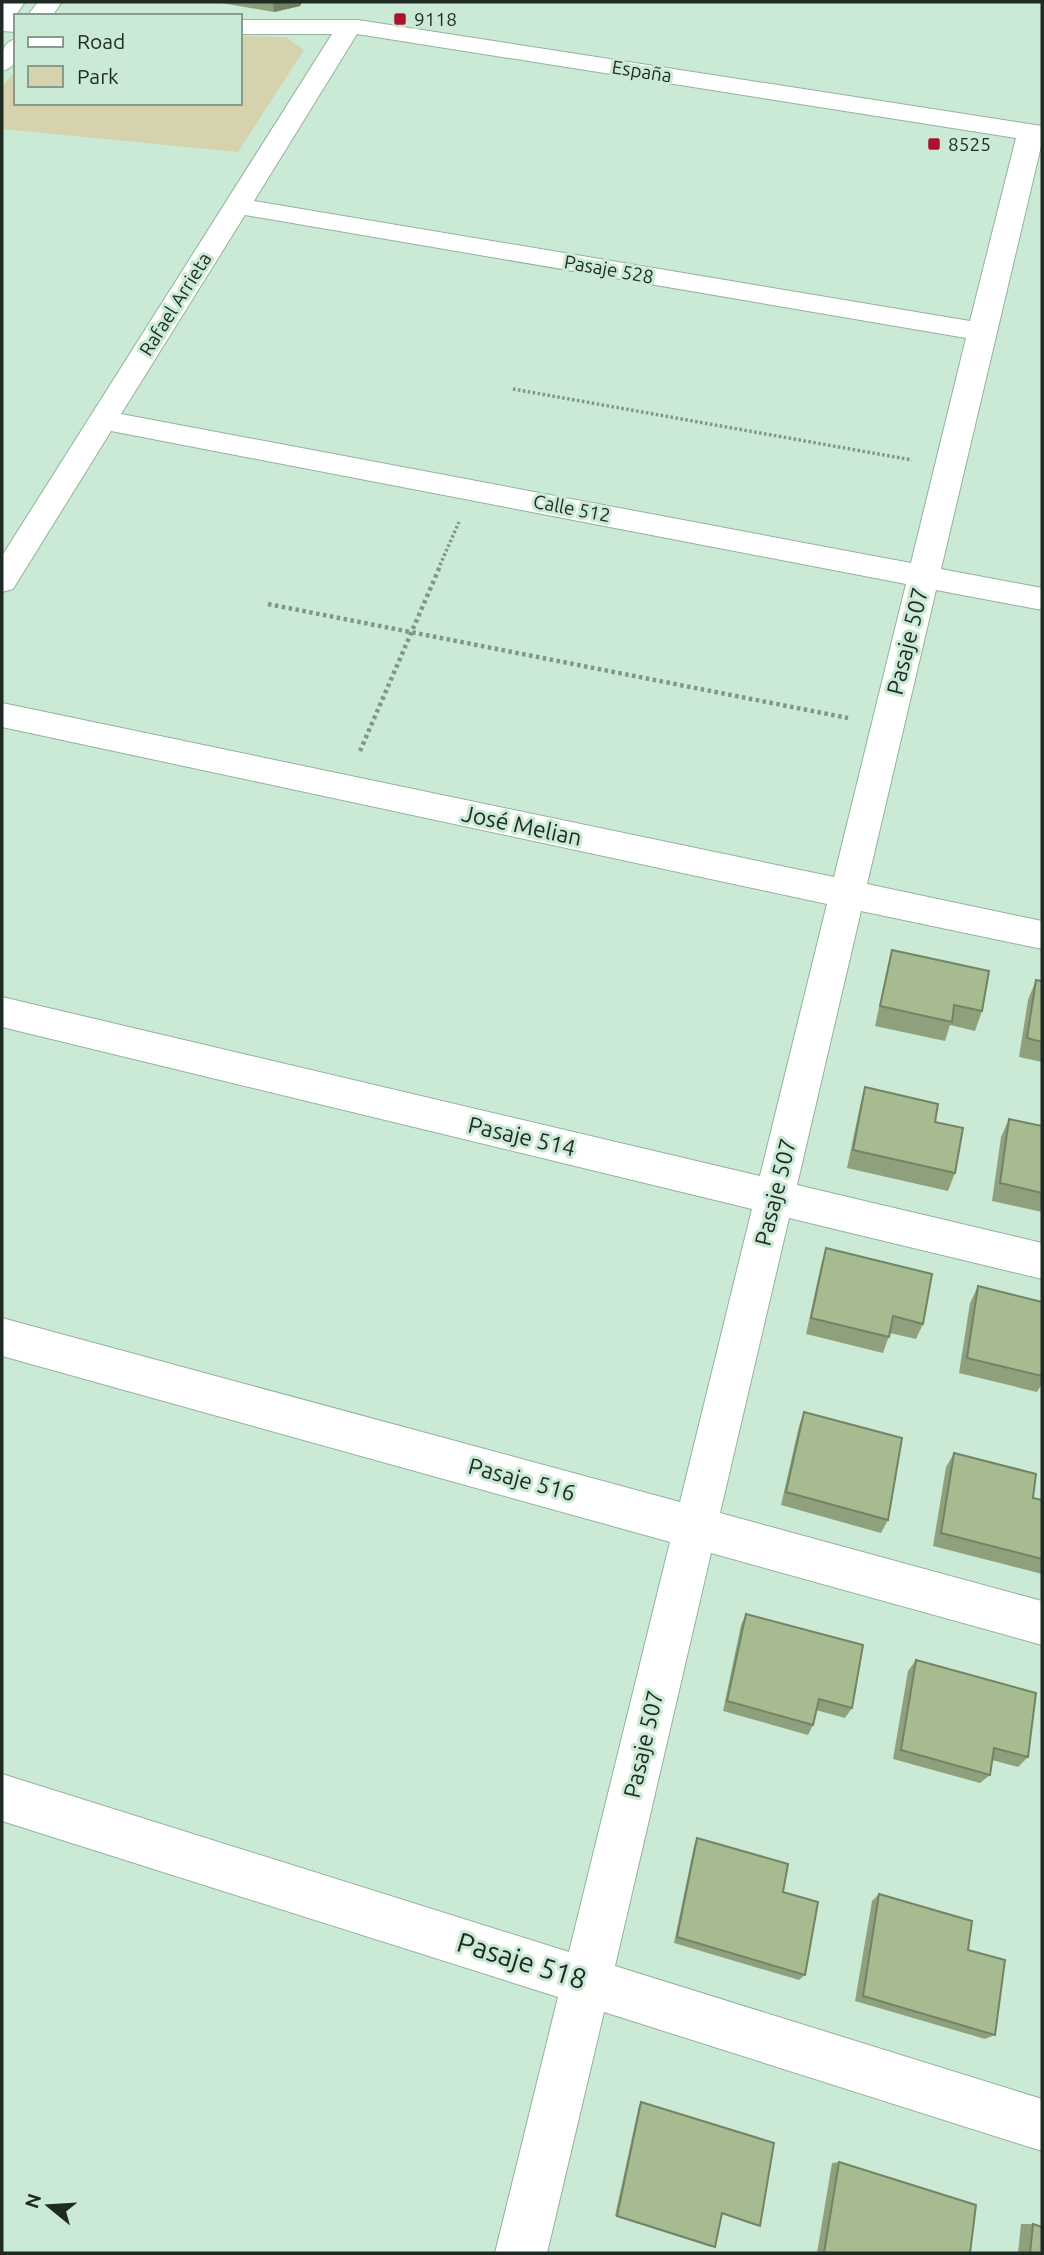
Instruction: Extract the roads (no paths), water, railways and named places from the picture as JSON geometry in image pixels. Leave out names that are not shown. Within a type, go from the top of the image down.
[{"type":"street","points":[[2,16],[13,2]]},
{"type":"street","name":"España","points":[[242,27],[346,19],[1036,133]]},
{"type":"street","name":"Rafael Arrieta","points":[[2,581],[237,206],[346,19]]},
{"type":"street","points":[[2,64],[14,49]]},
{"type":"street","name":"Pasaje 507","points":[[521,2253],[981,332],[1036,133]]},
{"type":"street","name":"Pasaje 528","points":[[237,206],[981,332]]},
{"type":"street","name":"Calle 512","points":[[102,420],[1042,599]]},
{"type":"street","name":"José Melian","points":[[2,715],[1042,935]]},
{"type":"street","name":"Pasaje 514","points":[[2,1012],[1042,1261]]},
{"type":"street","name":"Pasaje 516","points":[[2,1337],[1042,1623]]},
{"type":"street","name":"Pasaje 518","points":[[2,1798],[1042,2124]]},
{"type":"place","name":"9118","points":[[400,19]]},
{"type":"place","name":"8525","points":[[934,144]]}]
